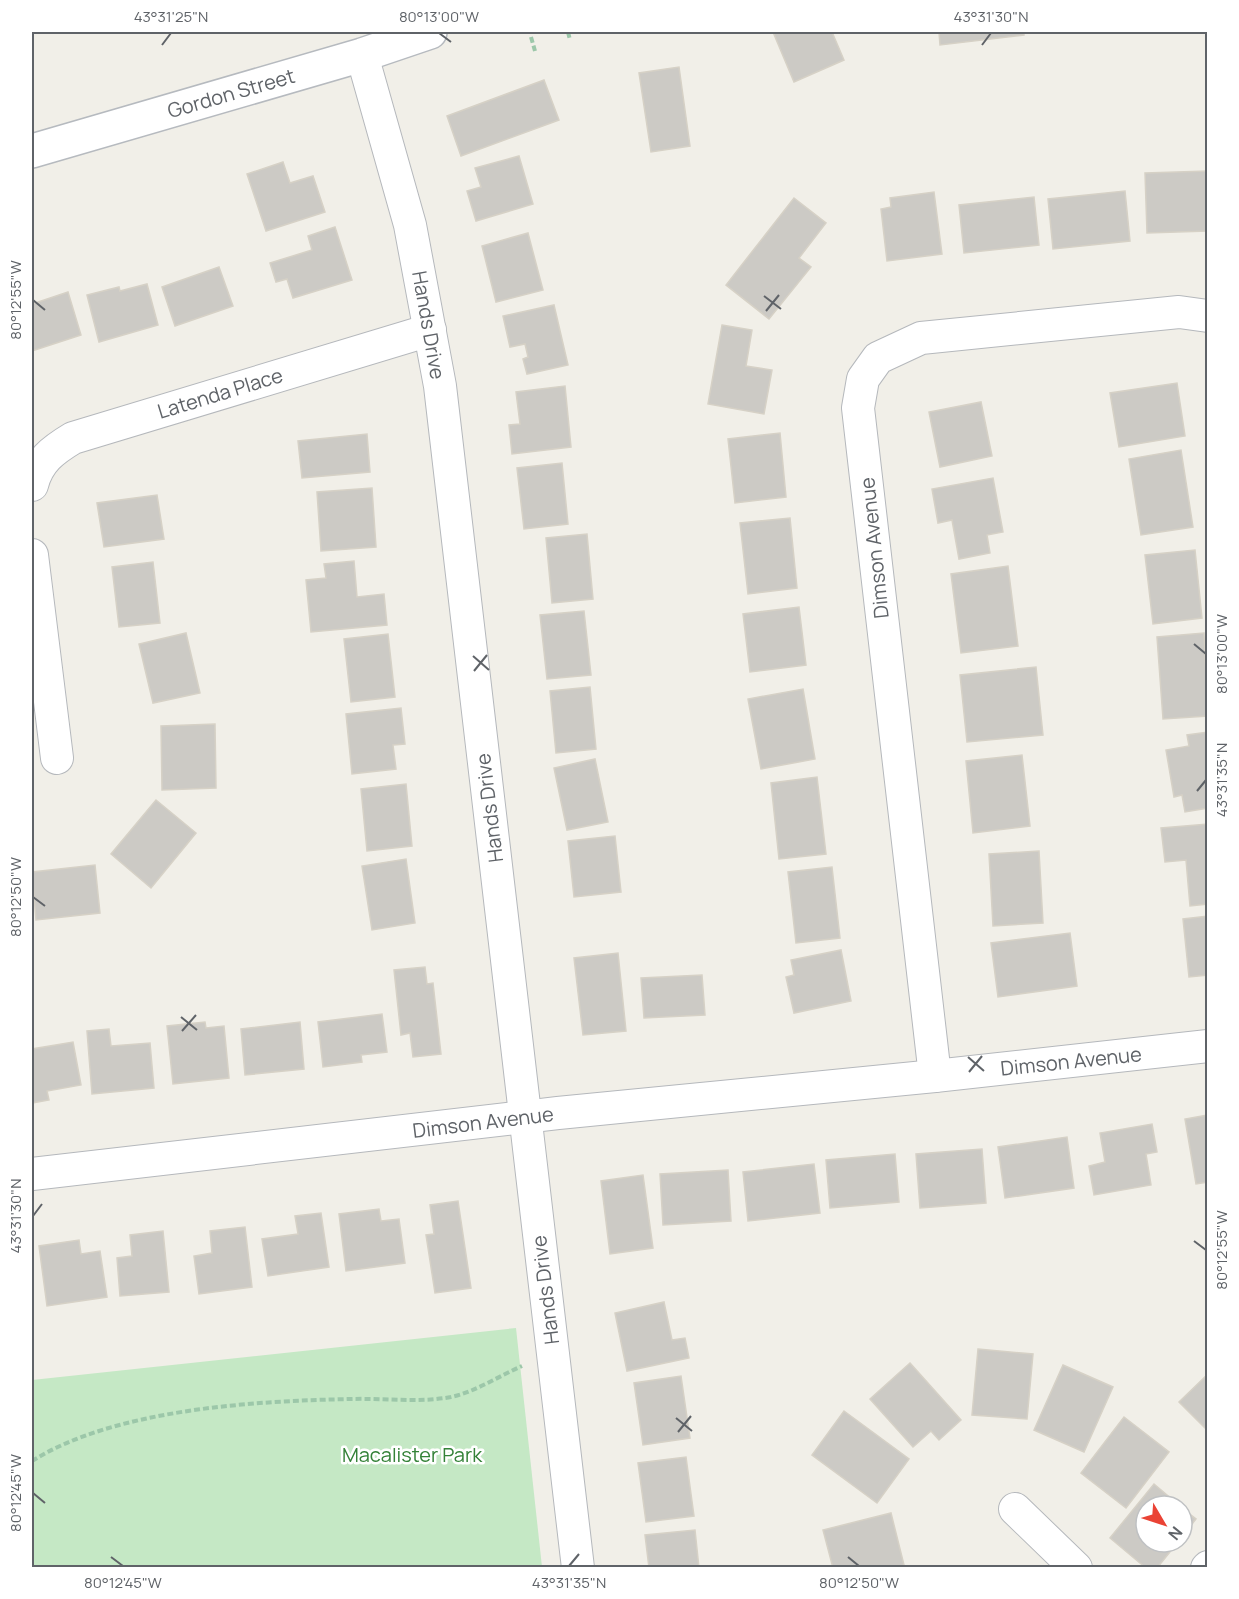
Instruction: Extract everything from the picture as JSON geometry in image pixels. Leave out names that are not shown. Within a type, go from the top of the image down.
[{"type":"main road","name":"Gordon Street","points":[[32,151],[362,55],[430,32]]},
{"type":"street","name":"Hands Drive","points":[[362,55],[411,225],[440,386],[578,1568]]},
{"type":"street","name":"Dimson Avenue","points":[[935,1076],[858,408],[863,379],[878,358],[921,338],[1179,312],[1208,316]]},
{"type":"street","name":"Latenda Place","points":[[32,484],[35,472],[51,451],[73,438],[430,330]]},
{"type":"street","points":[[32,555],[57,758]]},
{"type":"street","name":"Dimson Avenue","points":[[32,1174],[526,1117],[1208,1046]]},
{"type":"street","points":[[1016,1509],[1076,1568]]},
{"type":"path","points":[[568,32],[570,40]]},
{"type":"path","points":[[531,37],[535,51]]},
{"type":"path","points":[[32,1461],[80,1437],[112,1426],[164,1416],[306,1401],[429,1400],[454,1396],[522,1366]]},
{"type":"green space","name":"Macalister Park","points":[[516,1328],[542,1567],[32,1567],[32,1380]]},
{"type":"building","points":[[773,32],[832,32],[844,60],[794,82]]},
{"type":"building","points":[[939,32],[1024,32],[1024,35],[940,45]]},
{"type":"building","points":[[679,67],[690,146],[651,152],[639,73]]},
{"type":"building","points":[[544,80],[559,120],[461,156],[447,116]]},
{"type":"building","points":[[519,156],[533,204],[476,221],[467,191],[481,187],[475,168]]},
{"type":"building","points":[[283,162],[290,183],[313,176],[325,212],[266,231],[247,174]]},
{"type":"building","points":[[1208,171],[1208,231],[1147,233],[1145,173]]},
{"type":"building","points":[[1125,191],[1130,241],[1053,249],[1048,199]]},
{"type":"building","points":[[934,192],[942,254],[887,261],[881,209],[891,207],[890,198]]},
{"type":"building","points":[[1034,197],[1039,245],[964,253],[959,205]]},
{"type":"building","points":[[794,198],[826,223],[799,258],[811,267],[769,319],[726,285]]},
{"type":"building","points":[[335,227],[352,280],[293,298],[287,279],[276,282],[270,263],[312,250],[308,236]]},
{"type":"building","points":[[528,233],[543,290],[496,302],[482,246]]},
{"type":"building","points":[[219,267],[233,306],[175,326],[162,287]]},
{"type":"building","points":[[147,284],[158,325],[99,342],[87,295],[119,287],[120,291]]},
{"type":"building","points":[[68,292],[81,335],[32,351],[32,304]]},
{"type":"building","points":[[554,305],[568,365],[527,374],[523,359],[528,357],[525,344],[510,347],[503,316]]},
{"type":"building","points":[[722,325],[752,330],[746,366],[772,370],[764,414],[708,404]]},
{"type":"building","points":[[1177,383],[1185,436],[1119,447],[1110,393]]},
{"type":"building","points":[[565,386],[571,447],[512,454],[509,425],[520,424],[516,392]]},
{"type":"building","points":[[981,402],[992,456],[940,467],[929,412]]},
{"type":"building","points":[[780,433],[786,497],[735,503],[728,439]]},
{"type":"building","points":[[367,434],[370,472],[302,478],[298,441]]},
{"type":"building","points":[[1181,450],[1193,527],[1141,535],[1129,459]]},
{"type":"building","points":[[562,463],[568,524],[524,529],[517,468]]},
{"type":"building","points":[[993,478],[1003,532],[987,535],[990,553],[959,559],[952,520],[938,523],[932,489]]},
{"type":"building","points":[[372,488],[376,547],[321,551],[317,492]]},
{"type":"building","points":[[157,495],[164,539],[104,547],[97,503]]},
{"type":"building","points":[[790,518],[797,588],[748,594],[740,523]]},
{"type":"building","points":[[587,534],[593,599],[552,603],[546,538]]},
{"type":"building","points":[[1195,550],[1202,618],[1153,624],[1145,555]]},
{"type":"building","points":[[354,561],[357,597],[384,594],[387,625],[311,632],[306,580],[326,578],[324,564]]},
{"type":"building","points":[[153,562],[160,623],[119,627],[112,567]]},
{"type":"building","points":[[1008,566],[1018,646],[961,653],[951,574]]},
{"type":"building","points":[[799,607],[806,665],[750,672],[743,614]]},
{"type":"building","points":[[584,611],[591,675],[547,679],[540,615]]},
{"type":"building","points":[[186,633],[200,693],[153,703],[139,644]]},
{"type":"building","points":[[1204,633],[1208,716],[1163,719],[1157,637]]},
{"type":"building","points":[[388,634],[395,697],[351,702],[344,639]]},
{"type":"building","points":[[1036,667],[1043,735],[967,742],[960,675]]},
{"type":"building","points":[[590,687],[596,749],[556,753],[550,691]]},
{"type":"building","points":[[803,689],[815,759],[761,769],[748,699]]},
{"type":"building","points":[[401,708],[405,744],[393,745],[396,769],[352,774],[346,714]]},
{"type":"building","points":[[215,724],[216,788],[162,790],[161,726]]},
{"type":"building","points":[[1208,732],[1208,808],[1185,812],[1182,795],[1174,797],[1166,750],[1189,746],[1187,735]]},
{"type":"building","points":[[1022,755],[1030,826],[973,833],[966,761]]},
{"type":"building","points":[[595,759],[608,822],[567,830],[554,768]]},
{"type":"building","points":[[817,777],[826,854],[779,859],[771,783]]},
{"type":"building","points":[[406,784],[412,846],[367,851],[361,789]]},
{"type":"building","points":[[156,800],[196,833],[151,888],[111,854]]},
{"type":"building","points":[[1208,824],[1208,904],[1190,906],[1186,860],[1165,862],[1161,828]]},
{"type":"building","points":[[615,836],[621,892],[574,897],[568,841]]},
{"type":"building","points":[[1039,851],[1043,923],[993,926],[989,854]]},
{"type":"building","points":[[406,859],[415,923],[372,930],[362,866]]},
{"type":"building","points":[[95,865],[100,913],[36,920],[32,872]]},
{"type":"building","points":[[832,867],[840,938],[796,943],[788,872]]},
{"type":"building","points":[[1208,916],[1208,975],[1189,977],[1183,919]]},
{"type":"building","points":[[1070,933],[1077,986],[998,997],[991,943]]},
{"type":"building","points":[[841,950],[851,1001],[794,1013],[786,977],[794,975],[791,960]]},
{"type":"building","points":[[618,953],[626,1031],[583,1035],[574,958]]},
{"type":"building","points":[[425,967],[427,984],[433,983],[441,1054],[413,1057],[410,1033],[401,1035],[394,970]]},
{"type":"building","points":[[702,975],[705,1015],[644,1018],[641,978]]},
{"type":"building","points":[[382,1014],[387,1052],[361,1055],[362,1062],[323,1067],[318,1022]]},
{"type":"building","points":[[205,1022],[206,1028],[224,1026],[229,1078],[173,1084],[167,1026]]},
{"type":"building","points":[[300,1022],[304,1069],[245,1075],[241,1029]]},
{"type":"building","points":[[109,1029],[111,1046],[150,1043],[154,1088],[92,1094],[87,1031]]},
{"type":"building","points":[[73,1042],[81,1085],[47,1091],[49,1100],[32,1103],[32,1049]]},
{"type":"building","points":[[1208,1115],[1208,1182],[1196,1184],[1185,1119]]},
{"type":"building","points":[[1152,1124],[1157,1152],[1146,1154],[1151,1185],[1094,1195],[1089,1166],[1105,1162],[1100,1133]]},
{"type":"building","points":[[1067,1137],[1074,1188],[1005,1198],[998,1147]]},
{"type":"building","points":[[982,1149],[986,1203],[920,1208],[916,1154]]},
{"type":"building","points":[[895,1154],[899,1202],[830,1208],[826,1160]]},
{"type":"building","points":[[814,1164],[820,1213],[748,1221],[743,1172]]},
{"type":"building","points":[[728,1170],[731,1221],[663,1225],[660,1174]]},
{"type":"building","points":[[643,1175],[653,1248],[610,1254],[601,1181]]},
{"type":"building","points":[[458,1201],[471,1288],[435,1293],[426,1235],[434,1234],[430,1205]]},
{"type":"building","points":[[379,1209],[381,1221],[399,1219],[405,1263],[346,1271],[339,1214]]},
{"type":"building","points":[[321,1213],[329,1267],[268,1276],[262,1239],[298,1234],[295,1216]]},
{"type":"building","points":[[245,1227],[252,1287],[199,1294],[194,1256],[212,1253],[210,1231]]},
{"type":"building","points":[[163,1231],[169,1292],[120,1296],[117,1258],[132,1256],[130,1235]]},
{"type":"building","points":[[79,1240],[81,1254],[100,1251],[107,1297],[47,1306],[39,1246]]},
{"type":"building","points":[[664,1302],[672,1340],[685,1338],[689,1358],[627,1371],[615,1313]]},
{"type":"building","points":[[978,1349],[1033,1354],[1027,1419],[972,1415]]},
{"type":"building","points":[[910,1363],[961,1420],[939,1440],[931,1431],[913,1447],[870,1399]]},
{"type":"building","points":[[1063,1365],[1113,1387],[1084,1452],[1034,1430]]},
{"type":"building","points":[[1208,1374],[1208,1431],[1179,1402]]},
{"type":"building","points":[[681,1376],[690,1438],[643,1445],[634,1383]]},
{"type":"building","points":[[844,1411],[909,1459],[877,1503],[812,1455]]},
{"type":"building","points":[[1124,1417],[1169,1452],[1137,1494],[1134,1494],[1126,1508],[1081,1473]]},
{"type":"building","points":[[686,1457],[694,1516],[646,1522],[638,1463]]},
{"type":"building","points":[[1154,1484],[1166,1494],[1146,1494]]},
{"type":"building","points":[[1134,1509],[1134,1554],[1168,1554],[1157,1568],[1146,1568],[1110,1538]]},
{"type":"building","points":[[891,1513],[904,1565],[893,1568],[833,1568],[823,1530]]},
{"type":"building","points":[[695,1530],[699,1568],[649,1568],[645,1535]]}]
